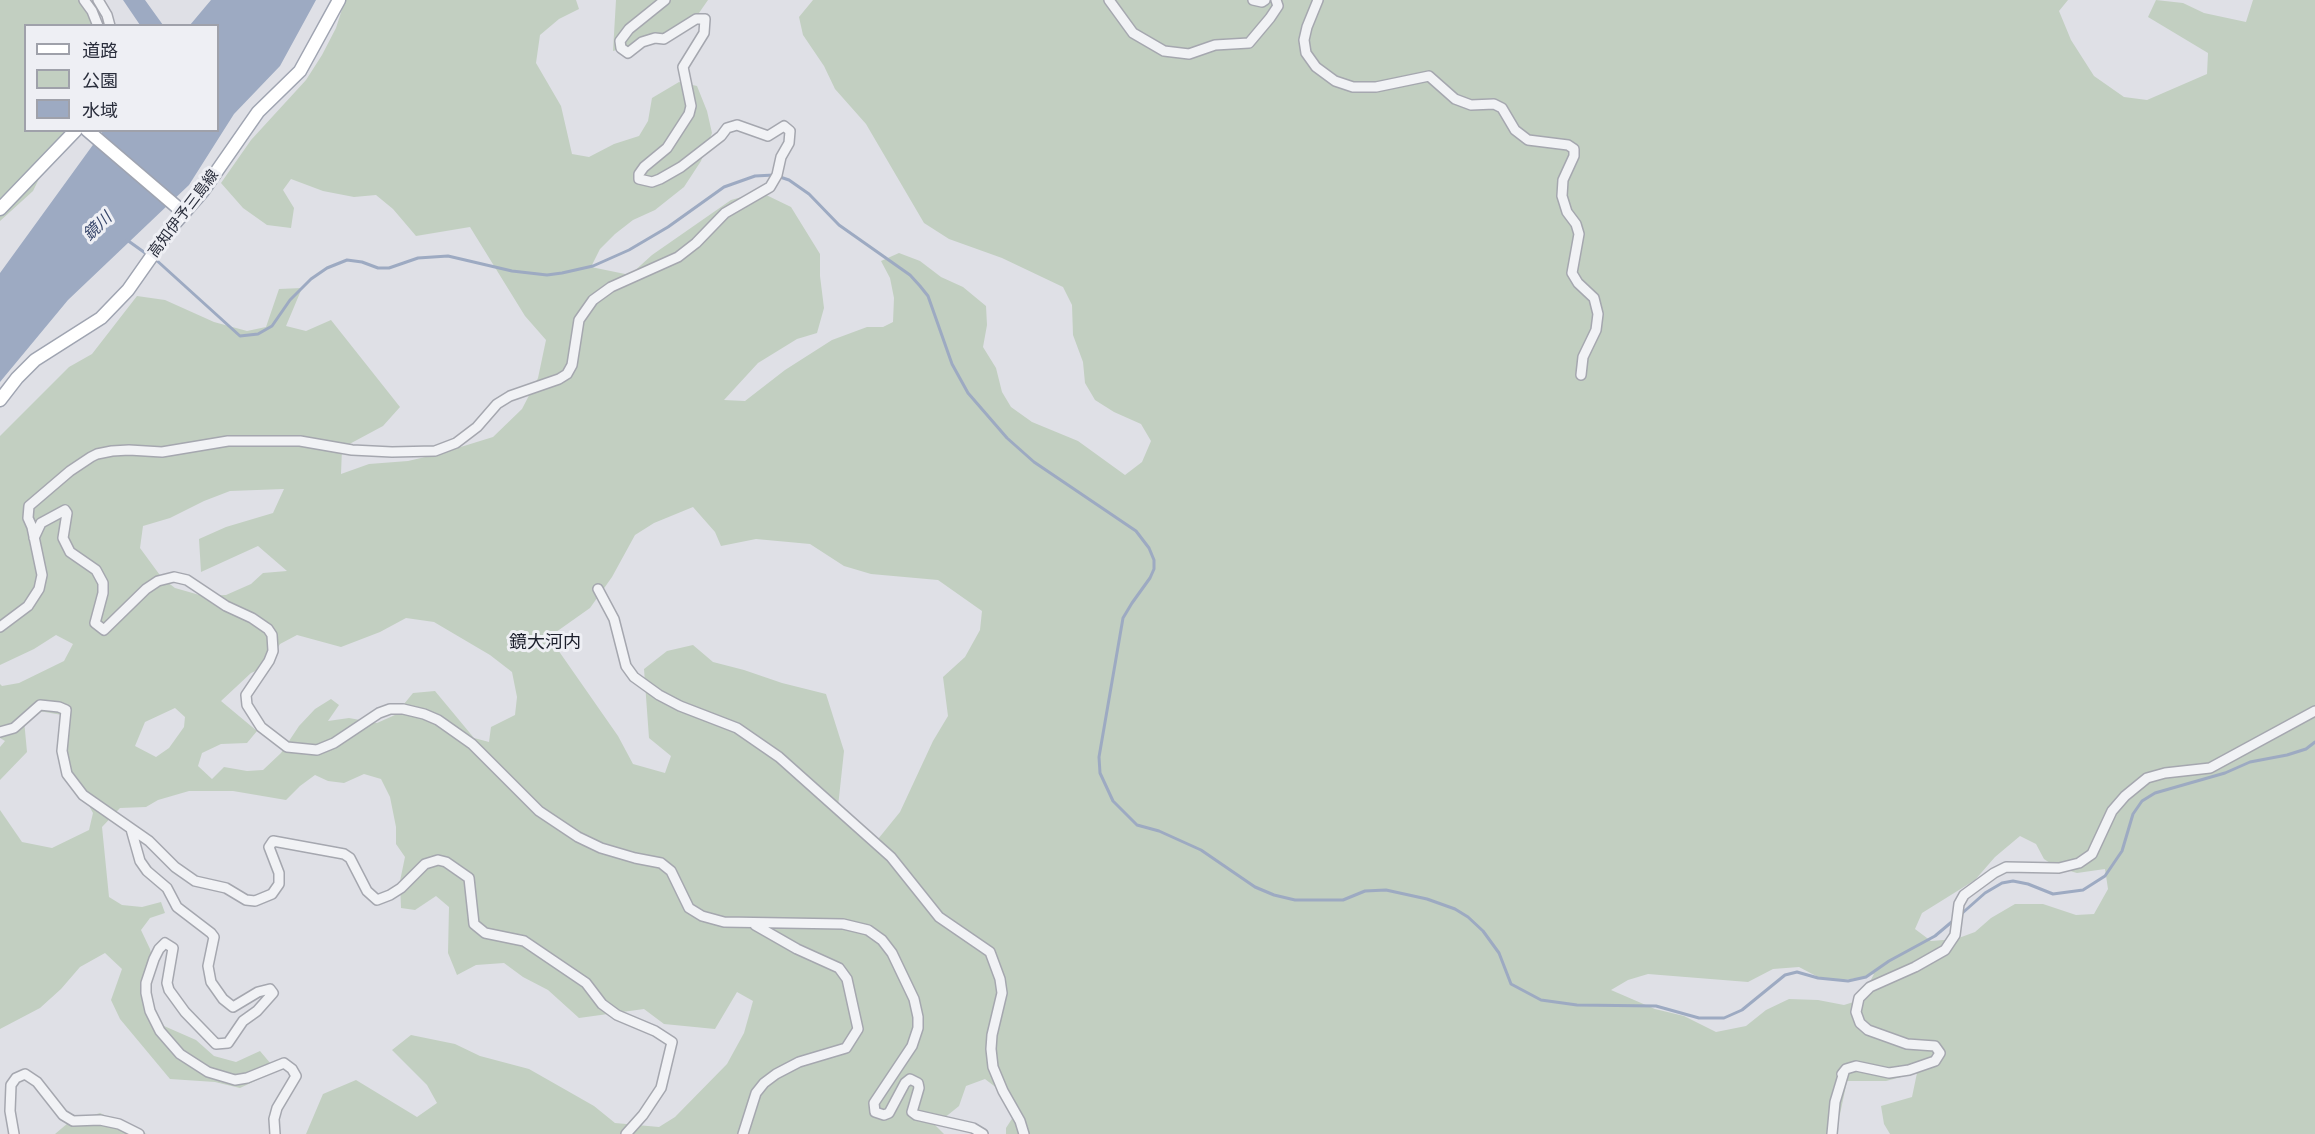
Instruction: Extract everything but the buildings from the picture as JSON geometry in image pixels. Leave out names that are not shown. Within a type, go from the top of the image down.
[{"type":"main road","name":"高知伊予三島線","points":[[0,400],[35,360],[109,312],[128,290],[181,209],[203,191],[258,112],[300,71],[339,0]]},
{"type":"main road","points":[[0,209],[74,132]]},
{"type":"main road","points":[[89,133],[181,209]]},
{"type":"street","points":[[84,0],[97,24]]},
{"type":"street","points":[[98,0],[109,24]]},
{"type":"street","points":[[0,627],[28,606],[39,589],[42,575],[28,518],[29,506],[70,471],[97,454],[129,450],[162,452],[228,441],[300,441],[352,450],[435,451],[456,442],[470,432],[497,404],[510,396],[567,374],[572,365],[579,320],[593,300],[611,287],[678,257],[696,243],[725,213],[770,187],[789,143],[790,131],[784,126],[768,136],[737,125],[727,128],[721,136],[681,167],[652,182],[639,179],[639,174],[644,167],[667,148],[689,114],[691,106],[683,67],[704,33],[705,19],[696,19],[663,39],[655,38],[642,42],[628,53],[621,48],[620,41],[629,29],[665,0]]},
{"type":"street","points":[[1109,0],[1133,33],[1164,51],[1189,54],[1215,45],[1249,43],[1278,6],[1276,0]]},
{"type":"street","points":[[1253,0],[1262,2],[1265,0]]},
{"type":"street","points":[[1318,0],[1304,40],[1306,53],[1316,67],[1335,81],[1353,87],[1376,87],[1429,76],[1455,99],[1471,105],[1494,104],[1502,108],[1515,130],[1528,140],[1568,145],[1574,149],[1574,156],[1563,180],[1562,196],[1567,212],[1576,224],[1578,234],[1572,273],[1578,283],[1594,298],[1598,314],[1596,330],[1583,357],[1581,375]]},
{"type":"street","points":[[34,538],[41,523],[65,510],[67,513],[63,538],[70,552],[96,570],[103,583],[103,593],[95,623],[104,630],[146,589],[158,581],[174,577],[188,580],[226,606],[252,618],[268,629],[272,635],[273,651],[269,661],[246,695],[247,705],[261,728],[287,747],[316,750],[334,743],[379,713],[390,709],[403,709],[424,714],[438,720],[472,744],[532,805],[578,837],[601,848],[661,863],[671,871],[689,908],[702,916],[724,922],[843,924],[868,930],[882,940],[903,972],[914,999],[918,1017],[918,1028],[912,1046],[874,1103],[875,1112],[884,1115],[889,1113],[905,1083],[910,1079],[918,1083],[919,1089],[912,1112],[915,1115],[973,1128],[983,1134]]},
{"type":"street","points":[[598,589],[614,618],[626,666],[634,677],[659,695],[680,706],[737,728],[779,757],[891,857],[939,917],[990,952],[1000,979],[1002,993],[992,1035],[993,1067],[1020,1121],[1024,1134]]},
{"type":"street","points":[[0,732],[14,728],[40,705],[58,706],[66,710],[62,751],[67,774],[83,795],[149,841],[175,867],[195,881],[226,888],[246,900],[255,901],[272,894],[279,884],[279,873],[269,847],[273,841],[350,858],[367,891],[377,900],[401,888],[425,864],[438,860],[446,862],[469,878],[474,924],[485,933],[524,941],[586,983],[602,1004],[617,1015],[655,1031],[672,1042],[661,1088],[643,1115],[626,1134]]},
{"type":"street","points":[[1832,1134],[1835,1102],[1844,1072],[1842,1074],[1846,1069],[1856,1066],[1889,1073],[1908,1070],[1935,1061],[1940,1053],[1935,1046],[1907,1044],[1868,1030],[1860,1023],[1856,1012],[1859,998],[1870,987],[1945,950],[1955,935],[1959,904],[1964,895],[2006,867],[2059,868],[2079,863],[2092,854],[2112,811],[2125,796],[2147,778],[2165,773],[2210,768],[2315,711]]},
{"type":"street","points":[[132,829],[140,861],[147,871],[167,888],[177,907],[214,937],[208,966],[211,982],[223,999],[233,1006],[258,992],[270,989],[273,993],[257,1011],[243,1021],[228,1043],[216,1044],[185,1012],[169,990],[167,983],[173,948],[165,943],[154,959],[146,983],[150,1011],[160,1031],[180,1054],[208,1072],[235,1080],[247,1078],[284,1063],[292,1069],[296,1076],[277,1107],[274,1119],[275,1134]]},
{"type":"street","points":[[743,1134],[756,1093],[764,1083],[799,1062],[846,1048],[858,1029],[847,979],[840,968],[797,949],[753,924]]},
{"type":"street","points":[[14,1134],[10,1111],[11,1085],[16,1078],[25,1074],[38,1082],[63,1115],[73,1121],[100,1120],[120,1124],[139,1134]]},
{"type":"green space","points":[[0,0],[80,0],[94,24],[24,24],[24,132],[64,132],[33,191],[0,221]]},
{"type":"green space","points":[[345,0],[576,0],[579,9],[559,19],[540,35],[536,63],[561,106],[572,154],[589,157],[614,144],[639,136],[648,121],[652,98],[679,82],[697,86],[707,111],[712,133],[701,161],[684,187],[655,210],[633,220],[615,234],[600,249],[591,267],[630,275],[652,255],[731,200],[760,192],[791,207],[820,254],[824,308],[817,333],[797,339],[758,363],[724,400],[745,401],[785,370],[832,340],[867,327],[883,327],[893,322],[894,298],[890,278],[881,261],[899,253],[920,261],[941,277],[963,287],[986,306],[987,325],[983,347],[996,368],[1002,392],[1011,407],[1032,422],[1078,441],[1125,475],[1142,462],[1151,441],[1141,424],[1114,412],[1095,400],[1085,383],[1083,362],[1073,335],[1072,305],[1063,287],[1002,258],[949,239],[924,223],[866,124],[835,89],[824,66],[803,35],[799,17],[813,0],[2068,0],[2059,11],[2071,40],[2094,76],[2124,97],[2147,100],[2207,74],[2208,53],[2148,17],[2156,0],[2183,3],[2204,13],[2246,22],[2253,0],[2315,0],[2315,1134],[1890,1134],[1884,1124],[1881,1106],[1912,1097],[1917,1073],[1886,1081],[1847,1081],[1840,1114],[1830,1134],[1006,1134],[1006,1128],[1015,1114],[1002,1092],[985,1079],[966,1086],[959,1106],[943,1119],[925,1115],[944,1134],[306,1134],[323,1094],[356,1080],[417,1117],[437,1103],[427,1085],[392,1050],[411,1035],[455,1044],[480,1056],[529,1069],[594,1106],[615,1123],[659,1127],[675,1117],[727,1064],[744,1033],[753,1001],[737,992],[715,1029],[664,1024],[644,1009],[579,1018],[548,990],[523,977],[504,963],[476,965],[457,975],[448,953],[449,907],[436,896],[415,910],[401,908],[400,881],[405,857],[396,844],[396,827],[390,797],[381,779],[364,774],[344,783],[328,781],[315,775],[286,800],[233,791],[189,791],[158,800],[146,807],[120,808],[102,827],[109,897],[122,905],[142,907],[161,902],[165,913],[150,918],[141,930],[150,949],[155,968],[145,992],[149,1009],[164,1026],[196,1040],[214,1056],[236,1062],[260,1051],[271,1064],[259,1079],[240,1088],[215,1082],[170,1079],[120,1019],[111,1000],[122,969],[105,953],[80,967],[40,1008],[0,1029],[0,810],[22,842],[52,848],[89,830],[93,813],[83,795],[71,781],[62,715],[39,711],[24,720],[27,752],[0,780],[0,747],[5,741],[0,738],[0,684],[2,686],[19,683],[64,661],[73,644],[56,635],[34,649],[0,665],[0,436],[69,367],[92,354],[137,296],[165,300],[214,322],[247,331],[266,327],[279,289],[302,288],[286,326],[306,331],[331,320],[400,407],[383,426],[342,448],[341,474],[369,464],[408,461],[438,454],[493,437],[522,409],[538,378],[546,340],[525,316],[470,227],[416,236],[393,209],[376,195],[354,197],[323,191],[291,179],[283,190],[294,208],[291,228],[267,225],[243,208],[221,183],[251,140],[306,80],[336,28]],"holes":[[[284,489],[273,513],[226,527],[199,539],[201,572],[258,546],[287,571],[263,573],[251,584],[226,595],[203,596],[175,588],[162,578],[140,548],[143,526],[170,518],[230,491]],[[693,507],[715,532],[721,546],[756,539],[810,544],[844,566],[871,574],[938,580],[982,611],[980,630],[965,657],[943,677],[948,716],[933,741],[900,812],[874,844],[837,816],[844,751],[826,694],[713,662],[693,645],[667,651],[644,669],[649,738],[671,756],[665,773],[633,764],[618,736],[549,637],[590,608],[612,577],[635,535],[654,523]],[[406,618],[434,622],[490,655],[512,672],[517,697],[515,715],[491,727],[489,742],[474,738],[435,691],[413,693],[395,715],[377,723],[349,718],[328,721],[339,705],[331,699],[315,709],[299,726],[281,753],[263,770],[247,771],[224,767],[212,779],[198,766],[202,753],[221,744],[247,743],[257,731],[221,701],[251,673],[267,666],[280,644],[297,635],[341,647],[380,632]],[[175,708],[185,717],[184,727],[169,748],[156,757],[135,746],[145,722]],[[2020,836],[2036,844],[2044,859],[2056,867],[2077,873],[2105,869],[2108,889],[2094,914],[2076,915],[2043,904],[2015,904],[1991,918],[1975,932],[1956,939],[1931,941],[1915,929],[1922,913],[1975,880],[1995,857]],[[1799,967],[1818,977],[1842,980],[1874,974],[1860,1000],[1844,1005],[1818,1000],[1789,999],[1766,1010],[1746,1026],[1716,1032],[1684,1016],[1655,1009],[1611,990],[1628,980],[1648,974],[1748,982],[1773,969]]]},
{"type":"green space","points":[[616,0],[708,0],[692,23],[674,37],[613,51]]},
{"type":"green space","points":[[100,1113],[147,1134],[55,1134],[68,1123]]},
{"type":"water","points":[[123,0],[145,0],[162,24],[139,24]]},
{"type":"water","name":"鏡川","points":[[211,0],[316,0],[280,66],[234,114],[189,185],[68,300],[0,382],[0,273],[102,132],[219,132],[219,24],[191,24]]},
{"type":"waterway","points":[[154,258],[240,336],[258,334],[272,326],[290,300],[311,279],[327,268],[347,260],[362,262],[378,268],[389,268],[418,258],[448,256],[512,271],[547,275],[562,273],[593,266],[629,250],[668,227],[724,187],[755,176],[774,175],[789,180],[809,194],[839,225],[910,275],[920,286],[928,296],[952,364],[968,393],[1007,438],[1034,462],[1136,531],[1149,548],[1154,560],[1154,569],[1123,618],[1099,757],[1100,773],[1113,801],[1137,825],[1159,831],[1201,850],[1255,887],[1274,895],[1295,900],[1343,900],[1365,891],[1386,890],[1427,899],[1455,909],[1483,931],[1499,953],[1511,984],[1541,1000],[1577,1005],[1656,1006],[1699,1018],[1724,1018],[1742,1010],[1785,975],[1797,972],[1818,978],[1848,981],[1866,977],[1889,961],[1935,936],[1954,920]]},
{"type":"waterway","points":[[127,240],[148,255]]},
{"type":"waterway","points":[[1959,916],[1985,893],[2002,883],[2013,881],[2028,884],[2053,894],[2083,890],[2105,876],[2122,851],[2133,814],[2142,801],[2155,793],[2225,773],[2250,762],[2306,749],[2315,742]]},
{"type":"district","name":"鏡大河内","points":[[545,643]]}]
